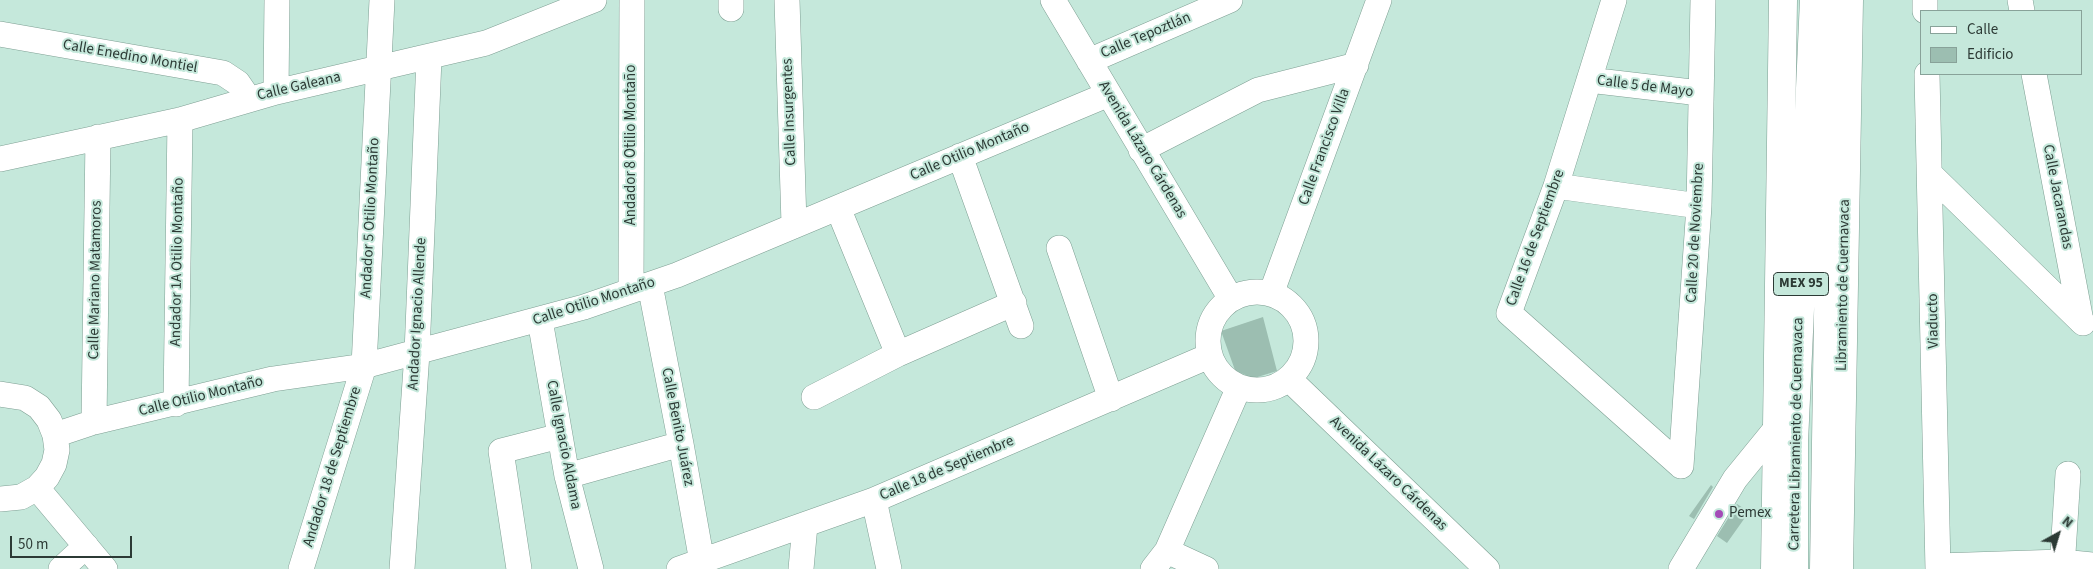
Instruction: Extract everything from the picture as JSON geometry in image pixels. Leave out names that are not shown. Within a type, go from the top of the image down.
[{"type":"main road","name":"MEX 95","points":[[1775,569],[1779,425],[1783,0]]},
{"type":"main road","name":"Carretera Libramiento de Cuernavaca","points":[[1794,569],[1794,442],[1814,0]]},
{"type":"main road","name":"Carretera Libramiento de Cuernavaca","points":[[1824,569],[1833,0]]},
{"type":"main road","name":"Libramiento de Cuernavaca","points":[[1839,569],[1849,0]]},
{"type":"street","points":[[276,92],[277,0]]},
{"type":"street","name":"Andador 5 Otilio Montaño","points":[[364,366],[382,0]]},
{"type":"street","name":"Calle Galeana","points":[[0,159],[180,120],[276,92],[429,58],[486,43],[594,0]]},
{"type":"street","name":"Andador 8 Otilio Montaño","points":[[632,0],[641,288]]},
{"type":"street","name":"Calle Insurgentes","points":[[787,0],[794,224]]},
{"type":"street","name":"Avenida Lázaro Cárdenas","points":[[1054,0],[1141,150],[1231,298]]},
{"type":"street","name":"Calle Francisco Villa","points":[[1271,294],[1379,0]]},
{"type":"street","name":"Calle 16 de Septiembre","points":[[1614,0],[1556,186],[1509,313],[1681,466]]},
{"type":"street","name":"Calle 20 de Noviembre","points":[[1681,466],[1699,206],[1703,0]]},
{"type":"street","name":"Calle Tepoztlán","points":[[1089,61],[1222,2]]},
{"type":"street","name":"Calle Enedino Montiel","points":[[0,34],[223,73],[238,83],[249,99]]},
{"type":"street","name":"Andador Ignacio Allende","points":[[402,569],[416,353],[429,58]]},
{"type":"street","points":[[1141,150],[1258,90],[1356,65]]},
{"type":"street","name":"Viaducto","points":[[1927,75],[1931,175],[1938,567]]},
{"type":"street","name":"Calle Jacarandas","points":[[2034,75],[2087,327]]},
{"type":"street","name":"Calle 5 de Mayo","points":[[1589,80],[1700,94]]},
{"type":"street","name":"Calle Otilio Montaño","points":[[55,435],[94,422],[273,380],[364,366],[416,353],[540,320],[641,288],[794,224],[838,208],[1109,94]]},
{"type":"street","name":"Andador 1A Otilio Montaño","points":[[176,404],[180,120]]},
{"type":"street","name":"Calle Mariano Matamoros","points":[[94,422],[98,137]]},
{"type":"street","points":[[814,397],[898,354],[1017,314],[960,156]]},
{"type":"street","points":[[1931,175],[2087,327]]},
{"type":"street","points":[[1556,186],[1699,206]]},
{"type":"street","points":[[838,208],[898,354]]},
{"type":"street","points":[[1059,248],[1111,399]]},
{"type":"street","name":"Calle Benito Juárez","points":[[641,288],[681,444],[694,567]]},
{"type":"street","points":[[1250,292],[1271,294],[1293,308],[1305,331],[1304,357],[1289,379],[1278,386],[1265,390],[1239,387],[1226,380],[1216,369],[1209,356],[1207,339],[1210,324],[1219,309],[1231,298],[1250,292]]},
{"type":"street","name":"Calle Ignacio Aldama","points":[[540,320],[567,476],[591,569]]},
{"type":"street","name":"Calle 18 de Septiembre","points":[[694,567],[874,500],[1209,356]]},
{"type":"street","name":"Andador 18 de Septiembre","points":[[301,569],[364,366]]},
{"type":"street","name":"Avenida Lázaro Cárdenas","points":[[1289,379],[1487,569]]},
{"type":"street","points":[[1206,569],[1160,560],[1239,387]]},
{"type":"street","points":[[0,394],[25,398],[39,407],[49,420],[55,435],[57,450],[54,464],[47,477],[37,488],[21,497],[0,499]]},
{"type":"street","points":[[1682,569],[1735,479],[1779,425]]},
{"type":"street","points":[[519,569],[502,451],[560,436]]},
{"type":"street","points":[[567,476],[681,444]]},
{"type":"street","points":[[2062,566],[2068,474]]},
{"type":"street","points":[[37,488],[104,569]]},
{"type":"street","points":[[874,500],[889,569]]},
{"type":"street","points":[[801,569],[805,525]]},
{"type":"street","points":[[61,569],[86,546]]},
{"type":"street","points":[[1938,567],[2093,564]]},
{"type":"building","points":[[1263,317],[1277,371],[1251,379],[1244,374],[1236,373],[1221,331]]},
{"type":"building","points":[[1711,485],[1713,487],[1694,519],[1689,516]]},
{"type":"building","points":[[1737,504],[1749,512],[1727,543],[1717,536]]},
{"type":"place","name":"Pemex","points":[[1719,514]]}]
